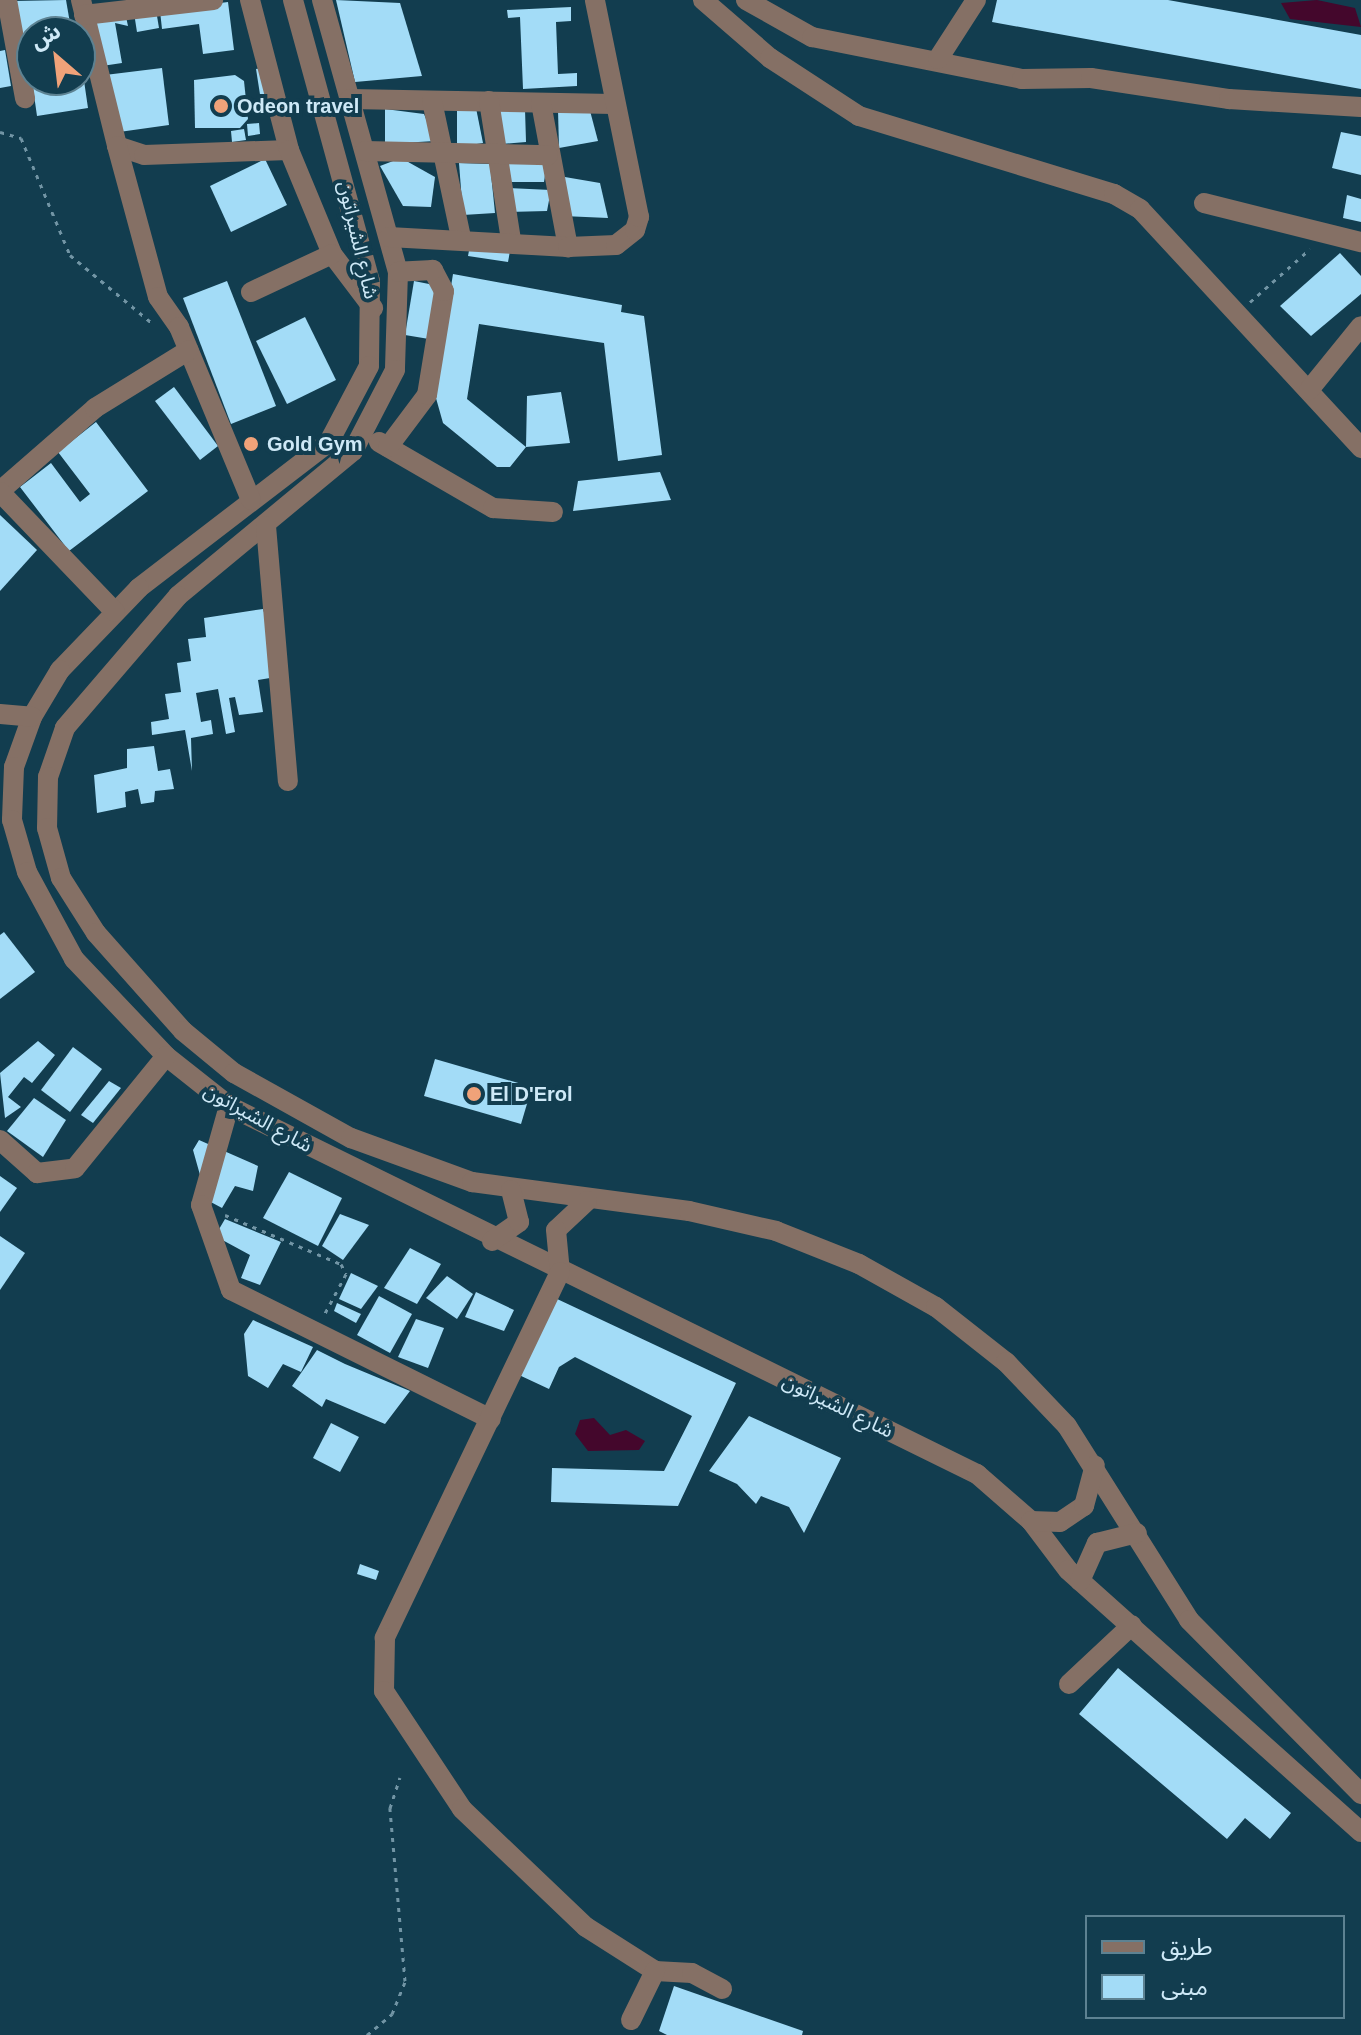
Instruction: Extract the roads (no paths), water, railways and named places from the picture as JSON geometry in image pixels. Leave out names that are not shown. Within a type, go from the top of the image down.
[{"type":"street","points":[[7,0],[25,98]]},
{"type":"street","points":[[213,0],[83,8],[158,297],[189,350],[251,500]]},
{"type":"street","points":[[250,0],[289,150],[332,254],[374,309]]},
{"type":"street","name":"شارع الشيراتون","points":[[293,0],[374,309],[369,366],[346,419],[308,461],[251,500],[115,612],[60,670],[32,717],[14,767],[9,845],[74,959],[166,1056],[229,1106],[492,1241],[977,1474],[1031,1521],[1080,1581],[1361,1832]]},
{"type":"street","name":"شارع الشيراتون","points":[[322,0],[398,272],[395,370],[366,435],[134,639],[65,728],[48,789],[47,828],[61,878],[137,984],[234,1073],[351,1138],[511,1190],[704,1215],[776,1231],[859,1264],[936,1307],[1006,1362],[1095,1465],[1137,1533],[1159,1577],[1222,1660],[1361,1794]]},
{"type":"street","points":[[389,237],[461,237],[568,247],[616,245],[635,230],[639,217],[613,104],[595,0]]},
{"type":"street","points":[[703,0],[770,58],[859,116],[1114,194],[1140,209],[1361,448]]},
{"type":"street","points":[[746,0],[812,37],[938,59],[1022,79],[1091,78],[1229,99],[1361,107]]},
{"type":"street","points":[[938,59],[976,0]]},
{"type":"street","points":[[350,99],[613,104]]},
{"type":"street","points":[[432,101],[446,153],[461,237]]},
{"type":"street","points":[[489,101],[511,240]]},
{"type":"street","points":[[541,103],[548,155],[568,247]]},
{"type":"street","points":[[117,146],[144,155],[289,150]]},
{"type":"street","points":[[365,151],[548,155]]},
{"type":"street","points":[[1204,203],[1361,242]]},
{"type":"street","points":[[251,292],[332,254]]},
{"type":"street","points":[[388,447],[427,395],[444,291],[433,270],[398,272]]},
{"type":"street","points":[[1309,390],[1361,326]]},
{"type":"street","points":[[115,612],[0,491],[95,408],[189,350]]},
{"type":"street","points":[[366,435],[493,508],[553,512]]},
{"type":"street","points":[[266,526],[288,781]]},
{"type":"street","points":[[0,714],[32,717]]},
{"type":"street","points":[[0,1140],[37,1173],[75,1168],[166,1056]]},
{"type":"street","points":[[229,1106],[201,1205],[231,1290],[491,1419]]},
{"type":"street","points":[[492,1241],[519,1222],[511,1190]]},
{"type":"street","points":[[587,1201],[556,1230],[560,1272],[385,1638],[384,1691],[494,1846],[586,1927],[655,1971],[692,1973],[722,1989]]},
{"type":"street","points":[[1031,1521],[1060,1522],[1084,1506],[1095,1465]]},
{"type":"street","points":[[1080,1581],[1097,1543],[1137,1533]]},
{"type":"street","points":[[1069,1684],[1132,1625]]},
{"type":"street","points":[[631,2020],[655,1971]]},
{"type":"place","name":"Odeon travel","points":[[221,106]]},
{"type":"place","name":"Gold Gym","points":[[251,444]]},
{"type":"place","name":"El D'Erol","points":[[474,1094]]}]
